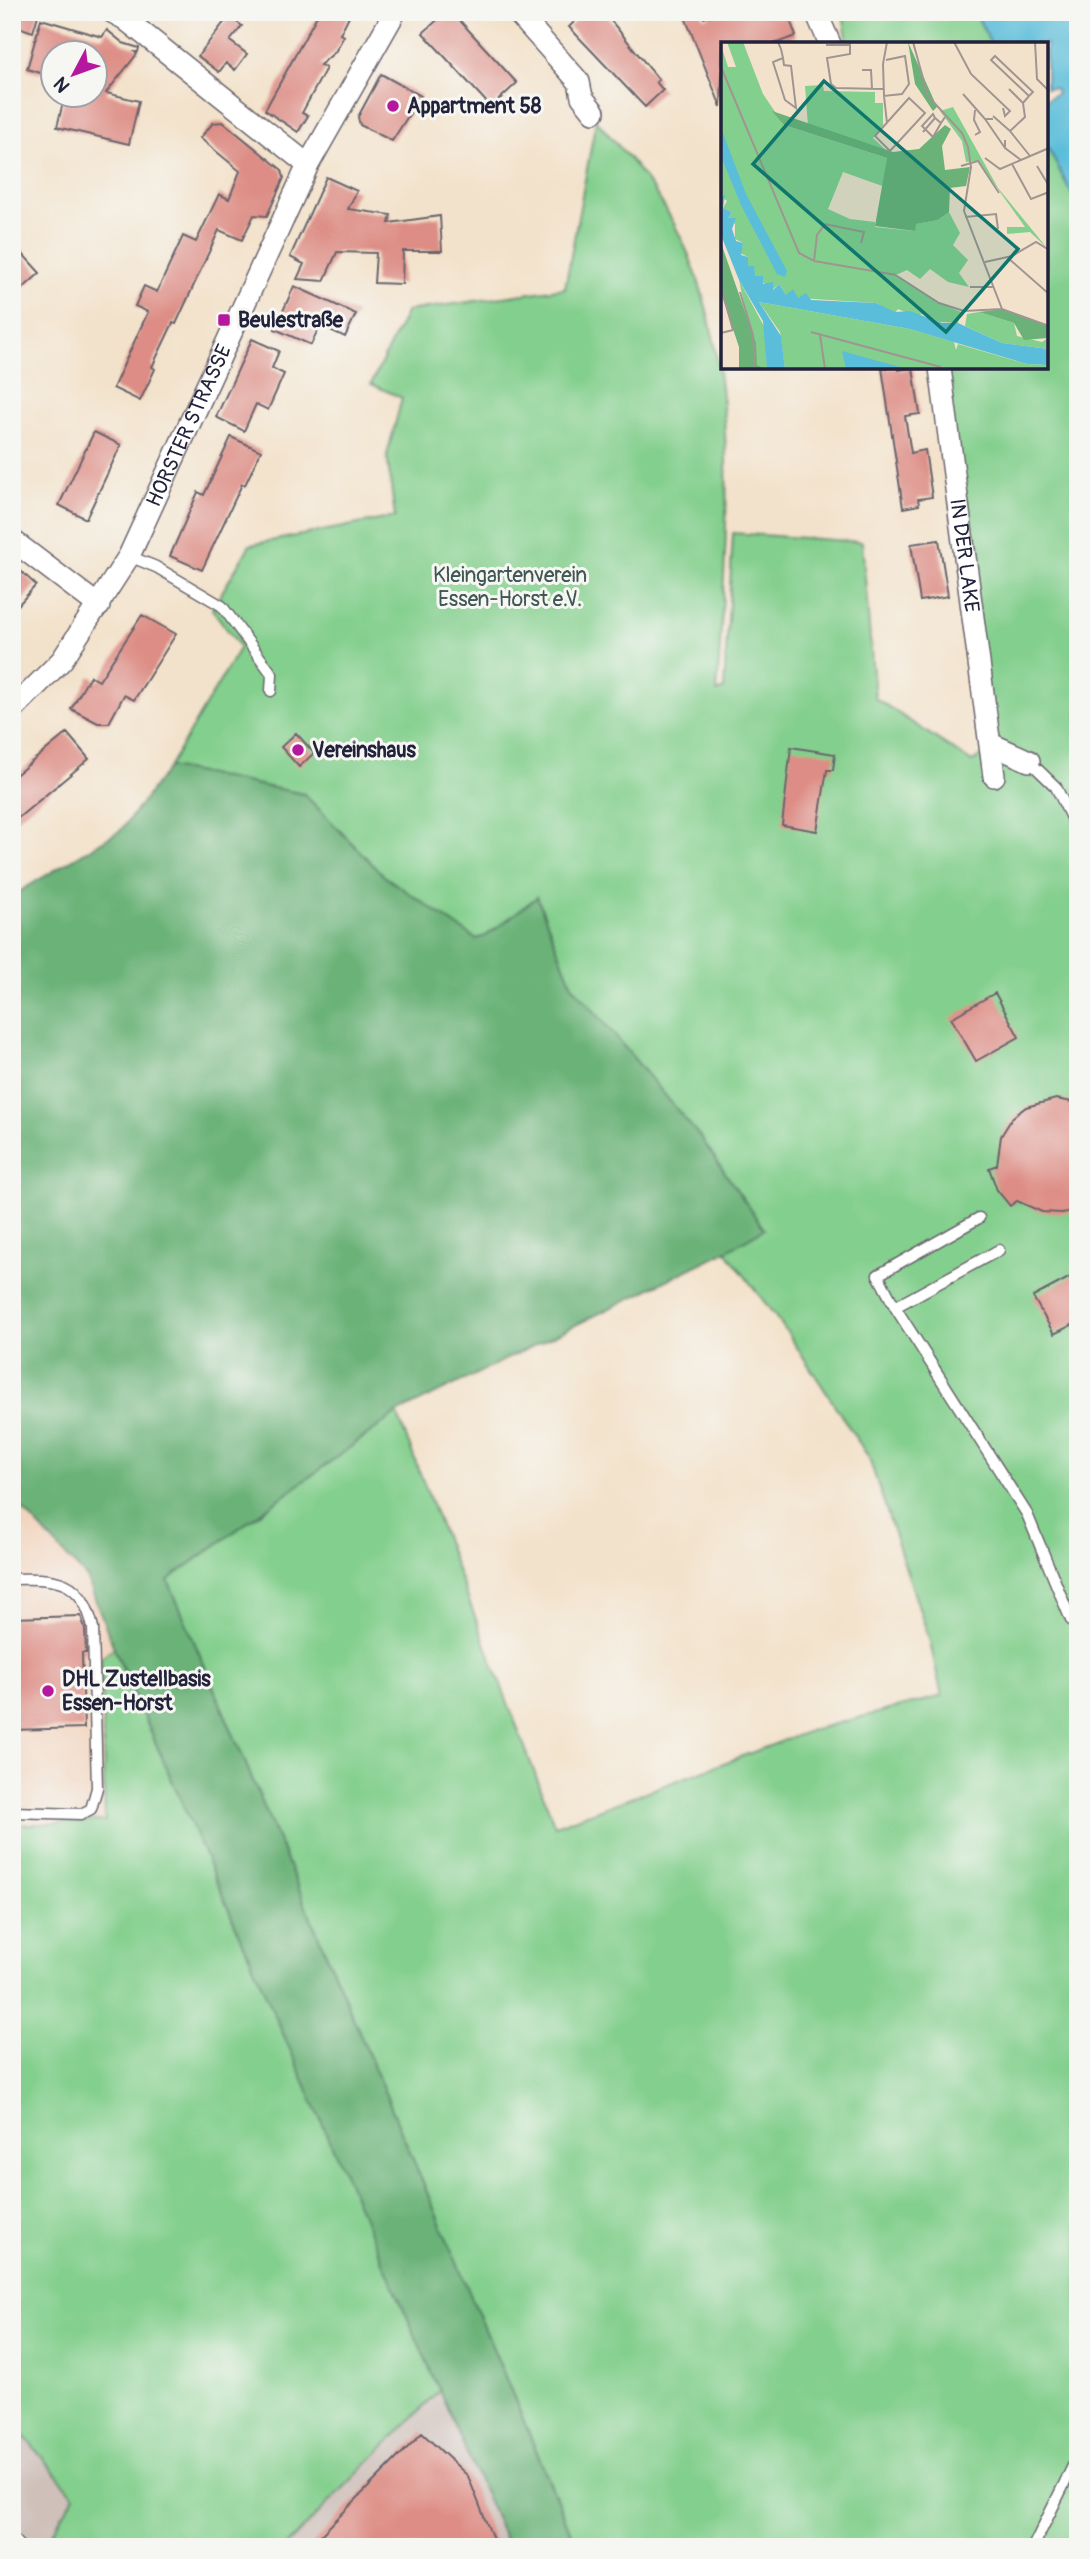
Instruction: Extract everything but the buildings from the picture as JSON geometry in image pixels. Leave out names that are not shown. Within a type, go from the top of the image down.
[{"type":"street","name":"HORSTER STRASSE","points":[[12,710],[62,660],[129,556],[308,165],[395,12]]},
{"type":"street","points":[[517,12],[579,82],[582,97],[594,112]]},
{"type":"street","points":[[816,12],[829,42]]},
{"type":"street","points":[[121,15],[308,165]]},
{"type":"street","name":"IN DER LAKE","points":[[940,369],[994,776]]},
{"type":"street","points":[[12,540],[99,606]]},
{"type":"street","points":[[991,744],[1029,761]]},
{"type":"lane","points":[[129,556],[156,567],[222,606],[272,674],[271,691]]},
{"type":"lane","points":[[1029,761],[1056,787],[1078,832]]},
{"type":"lane","points":[[979,1218],[878,1275],[895,1307],[1027,1514],[1071,1620],[1078,1625]]},
{"type":"lane","points":[[895,1307],[999,1250]]},
{"type":"lane","points":[[12,1579],[52,1578],[71,1587],[89,1608],[93,1628],[97,1788],[91,1809],[81,1814],[12,1812]]},
{"type":"lane","points":[[1033,2547],[1078,2456]]},
{"type":"lane","points":[[12,2538],[20,2547]]},
{"type":"shaded area","points":[[12,1498],[87,1578],[114,1648],[101,1657],[105,1821],[12,1825]]},
{"type":"shaded area","points":[[440,2390],[508,2547],[285,2547]]},
{"type":"shaded area","points":[[12,2422],[75,2496],[43,2547],[12,2547]]},
{"type":"green space","points":[[975,12],[990,42],[848,42],[843,14]]},
{"type":"green space","name":"Kleingartenverein Essen-Horst e.V.","points":[[596,120],[641,173],[665,208],[691,262],[709,319],[720,381],[726,444],[724,571],[717,692],[724,689],[733,533],[862,542],[875,698],[972,762],[988,752],[945,369],[1048,369],[1048,148],[1078,206],[1078,2547],[577,2547],[168,1580],[397,1413],[555,1826],[812,1730],[942,1696],[929,1638],[869,1458],[787,1332],[726,1251],[763,1229],[701,1138],[572,985],[537,897],[486,936],[476,939],[384,876],[304,794],[169,767],[240,647],[212,609],[250,545],[395,517],[387,455],[402,398],[371,384],[407,311],[565,288]]},
{"type":"green space","points":[[169,767],[304,794],[384,876],[476,939],[486,936],[537,897],[572,985],[701,1138],[764,1229],[726,1251],[397,1413],[168,1580],[577,2547],[508,2547],[114,1648],[87,1578],[12,1498],[12,896],[121,830]]},
{"type":"green space","points":[[114,1648],[440,2390],[285,2547],[43,2547],[75,2496],[12,2422],[12,1825],[105,1821],[101,1657]]},
{"type":"water","points":[[975,12],[1078,12],[1078,206],[1048,148],[1048,99],[1057,93],[1055,88],[1048,88],[1048,42],[990,42]]},
{"type":"place","name":"Appartment 58","points":[[393,106]]},
{"type":"place","name":"Beulestraße","points":[[224,320]]},
{"type":"place","name":"Vereinshaus","points":[[298,750]]},
{"type":"place","name":"DHL Zustellbasis Essen-Horst","points":[[48,1691]]}]
